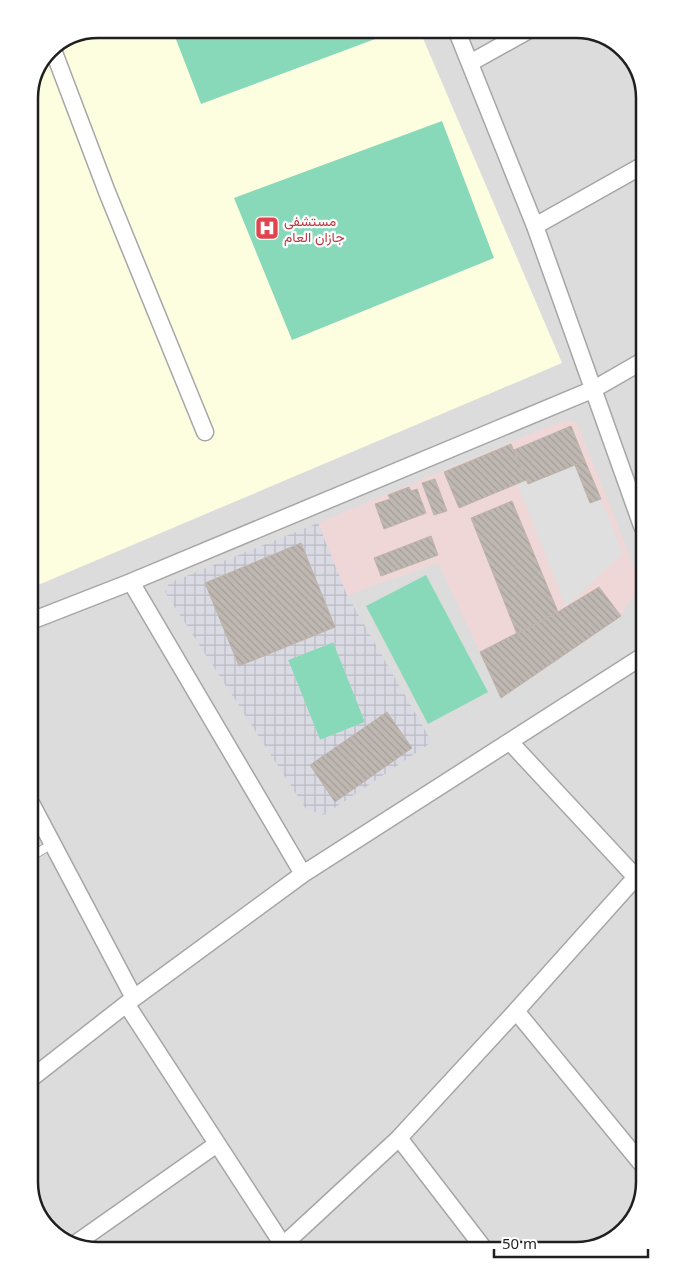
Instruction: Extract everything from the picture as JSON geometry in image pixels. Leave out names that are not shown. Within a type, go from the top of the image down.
[{"type":"street","points":[[460,38],[535,226],[636,509]]},
{"type":"street","points":[[470,63],[515,38]]},
{"type":"street","points":[[55,55],[107,192],[205,432]]},
{"type":"street","points":[[535,226],[636,169]]},
{"type":"street","points":[[38,619],[594,389],[636,365]]},
{"type":"street","points":[[131,582],[303,874]]},
{"type":"street","points":[[38,1074],[130,1001],[303,874],[636,661]]},
{"type":"street","points":[[510,742],[636,872]]},
{"type":"street","points":[[38,817],[130,1001],[278,1241]]},
{"type":"street","points":[[288,1241],[399,1138],[636,882]]},
{"type":"street","points":[[516,1011],[636,1157]]},
{"type":"street","points":[[399,1138],[479,1242]]},
{"type":"street","points":[[82,1239],[217,1144]]},
{"type":"lane","points":[[38,852],[52,844]]},
{"type":"shaded area","points":[[90,38],[581,38],[596,41],[613,50],[624,61],[632,74],[636,97],[636,1189],[630,1208],[622,1221],[600,1237],[577,1242],[93,1241],[74,1237],[61,1229],[50,1218],[42,1205],[38,1182],[38,93],[40,83],[87,39]]},
{"type":"shaded area","name":"مستشفى جازان العام","points":[[90,38],[423,38],[562,363],[38,585],[38,93],[44,71],[58,52],[78,41]]},
{"type":"shaded area","points":[[570,420],[578,426],[636,573],[636,591],[621,616],[501,698],[438,563],[347,595],[318,523],[554,424]]},
{"type":"shaded area","points":[[575,465],[590,503],[601,499],[623,553],[566,607],[517,483],[526,480],[528,484]]},
{"type":"shaded area","points":[[318,523],[347,595],[432,742],[324,815],[306,809],[165,592],[169,583]],"holes":[[[301,543],[335,627],[239,666],[205,582]],[[333,642],[365,722],[320,740],[288,660]],[[388,712],[412,748],[335,801],[310,765]]]},
{"type":"green space","points":[[175,38],[378,38],[201,104]]},
{"type":"green space","points":[[442,121],[494,258],[292,340],[234,198]]},
{"type":"green space","points":[[426,575],[488,692],[428,724],[366,606]]},
{"type":"green space","points":[[334,642],[365,722],[320,740],[288,660]]},
{"type":"building","points":[[571,426],[585,461],[528,484],[514,450]]},
{"type":"building","points":[[511,444],[526,480],[459,508],[444,472]]},
{"type":"building","points":[[585,461],[601,499],[590,503],[575,465]]},
{"type":"building","points":[[435,479],[447,511],[434,515],[422,483]]},
{"type":"building","points":[[409,487],[411,491],[417,489],[426,513],[384,529],[375,504],[390,499],[388,495]]},
{"type":"building","points":[[512,501],[558,612],[517,634],[471,518]]},
{"type":"building","points":[[431,536],[438,555],[381,576],[374,558]]},
{"type":"building","points":[[301,543],[335,627],[239,666],[205,583]]},
{"type":"building","points":[[599,587],[621,616],[501,698],[480,652],[558,612]]},
{"type":"building","points":[[387,712],[412,748],[335,802],[310,765]]},
{"type":"place","name":"مستشفى جازان العام","points":[[267,228]]}]
